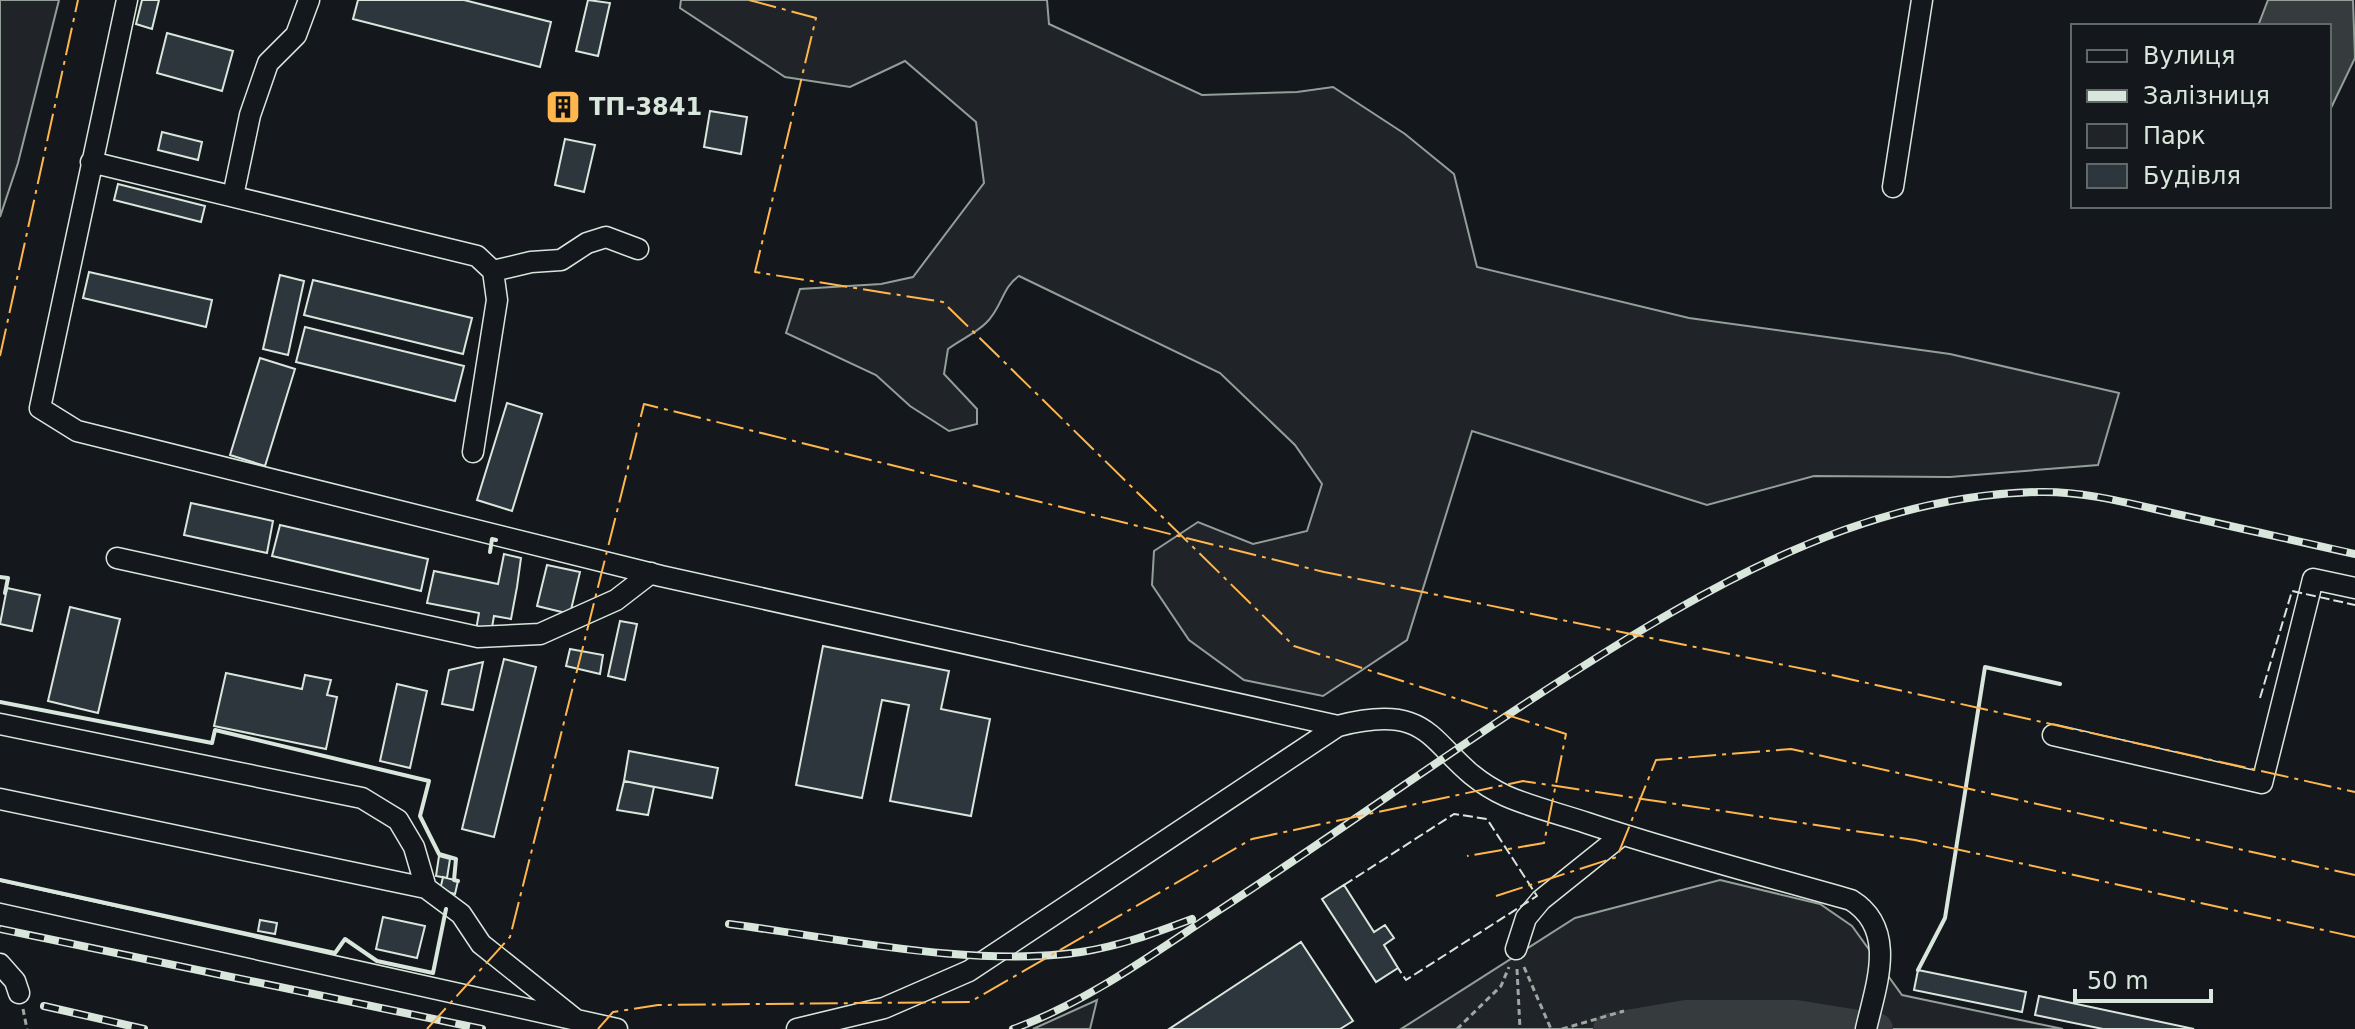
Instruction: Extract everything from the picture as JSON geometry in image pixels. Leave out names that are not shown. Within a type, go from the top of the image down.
[{"type":"lane","points":[[127,0],[40,408],[77,431],[651,573],[1338,726]]},
{"type":"lane","points":[[233,196],[250,115],[268,63],[296,35],[309,0]]},
{"type":"lane","points":[[1893,187],[1922,0]]},
{"type":"lane","points":[[91,162],[477,256],[493,271],[497,300],[473,452]]},
{"type":"lane","points":[[493,271],[531,262],[561,260],[587,243],[606,237],[638,249]]},
{"type":"lane","points":[[117,558],[478,637],[540,634],[616,600],[651,573]]},
{"type":"lane","points":[[2053,735],[2262,783],[2313,579],[2355,588]]},
{"type":"lane","points":[[797,1029],[884,1008],[969,971],[1338,726],[1369,718],[1403,719],[1423,728],[1471,774],[1505,795],[1622,835],[1851,900],[1865,909],[1881,937],[1877,983],[1866,1029]]},
{"type":"lane","points":[[0,724],[362,798],[398,820],[414,847],[426,888]]},
{"type":"lane","points":[[0,799],[426,888],[461,914],[481,944],[575,1019]]},
{"type":"lane","points":[[1516,949],[1526,918],[1541,900],[1622,835]]},
{"type":"lane","points":[[0,892],[617,1029]]},
{"type":"lane","points":[[0,964],[15,981],[19,993]]},
{"type":"path","points":[[1516,949],[1520,1029]]},
{"type":"path","points":[[1457,1029],[1501,986],[1516,949]]},
{"type":"path","points":[[1516,949],[1551,1029]]},
{"type":"path","points":[[1562,1029],[1624,1011]]},
{"type":"green space","points":[[0,0],[59,0],[18,163],[0,217]]},
{"type":"green space","points":[[681,0],[1047,0],[1049,24],[1202,95],[1297,92],[1333,87],[1405,134],[1454,174],[1477,267],[1689,318],[1950,354],[2119,393],[2098,465],[1950,477],[1814,476],[1707,505],[1472,431],[1407,640],[1323,696],[1244,680],[1189,640],[1152,585],[1154,551],[1198,522],[1253,544],[1307,531],[1322,484],[1295,445],[1220,373],[1019,276],[1009,286],[986,323],[948,349],[944,374],[977,409],[977,424],[949,431],[910,406],[876,375],[786,333],[800,289],[881,284],[913,277],[984,183],[976,122],[905,61],[850,87],[785,77],[680,8]]},
{"type":"green space","points":[[1720,880],[1820,904],[1852,926],[1902,995],[2063,1029],[1401,1029],[1575,918]]},
{"type":"green space","points":[[1097,1000],[1090,1029],[1033,1029]]},
{"type":"shaded area","points":[[2268,0],[2353,0],[2355,58],[2331,108],[2331,24],[2259,24]]},
{"type":"building","points":[[142,0],[159,0],[152,29],[136,24]]},
{"type":"building","points":[[358,0],[464,0],[551,22],[540,67],[353,19]]},
{"type":"building","points":[[588,0],[610,3],[598,56],[576,51]]},
{"type":"building","points":[[167,33],[233,51],[222,91],[157,73]]},
{"type":"building","name":"ТП-3841","points":[[551,97],[579,102],[576,118],[548,113]]},
{"type":"building","points":[[710,111],[747,117],[741,154],[704,147]]},
{"type":"building","points":[[162,132],[202,142],[198,160],[158,150]]},
{"type":"building","points":[[565,139],[595,145],[584,192],[555,185]]},
{"type":"building","points":[[118,184],[205,206],[201,222],[114,200]]},
{"type":"building","points":[[89,272],[212,300],[206,327],[83,298]]},
{"type":"building","points":[[280,275],[304,281],[288,355],[263,349]]},
{"type":"building","points":[[313,280],[472,318],[463,354],[304,315]]},
{"type":"building","points":[[305,327],[464,366],[455,401],[296,362]]},
{"type":"building","points":[[260,358],[295,369],[265,466],[230,455]]},
{"type":"building","points":[[507,403],[542,414],[512,511],[477,500]]},
{"type":"building","points":[[191,503],[273,521],[267,553],[184,535]]},
{"type":"building","points":[[280,525],[428,559],[421,591],[272,556]]},
{"type":"building","points":[[504,554],[521,558],[517,587],[511,619],[494,616],[491,633],[476,630],[479,613],[427,603],[434,571],[498,584]]},
{"type":"building","points":[[547,565],[580,572],[570,614],[537,606]]},
{"type":"building","points":[[7,588],[40,595],[32,631],[0,624]]},
{"type":"building","points":[[70,607],[120,619],[98,713],[48,701]]},
{"type":"building","points":[[620,621],[637,624],[625,680],[608,676]]},
{"type":"building","points":[[823,646],[949,671],[941,709],[990,719],[971,816],[890,801],[909,705],[882,700],[862,798],[796,785]]},
{"type":"building","points":[[570,649],[603,655],[600,674],[566,666]]},
{"type":"building","points":[[504,659],[536,667],[494,837],[462,829]]},
{"type":"building","points":[[483,662],[473,710],[442,704],[449,670]]},
{"type":"building","points":[[226,673],[302,689],[305,675],[331,680],[327,695],[337,697],[326,749],[214,726]]},
{"type":"building","points":[[397,684],[427,691],[410,768],[380,761]]},
{"type":"building","points":[[629,751],[718,768],[712,798],[624,781]]},
{"type":"building","points":[[624,781],[654,787],[648,815],[617,810]]},
{"type":"building","points":[[439,856],[450,859],[447,878],[436,876]]},
{"type":"building","points":[[443,877],[458,881],[455,894],[440,890]]},
{"type":"building","points":[[1344,885],[1374,932],[1385,925],[1394,938],[1384,945],[1398,968],[1376,982],[1322,899]]},
{"type":"building","points":[[383,917],[425,926],[417,958],[376,949]]},
{"type":"building","points":[[260,920],[277,923],[275,934],[258,931]]},
{"type":"building","points":[[1301,942],[1353,1021],[1340,1029],[1169,1029]]},
{"type":"building","points":[[1918,970],[2026,992],[2022,1012],[1914,990]]},
{"type":"building","points":[[2039,996],[2194,1029],[2103,1029],[2035,1015]]},
{"type":"waterway","points":[[1609,1029],[1686,1016],[1796,1016],[1877,1029]]},
{"type":"railway","points":[[1013,1029],[1068,1005],[1146,959],[1563,679],[1673,611],[1789,552],[1849,528],[1911,510],[1974,497],[2056,492],[2122,502],[2355,554]]},
{"type":"railway","points":[[729,924],[950,954],[1039,956],[1110,946],[1192,919]]},
{"type":"railway","points":[[0,929],[482,1029]]},
{"type":"railway","points":[[44,1006],[144,1029]]},
{"type":"fence","points":[[2260,698],[2292,591],[2355,605]]},
{"type":"fence","points":[[1344,885],[1454,814],[1487,819],[1537,896],[1406,980],[1398,968]]},
{"type":"wall","points":[[490,552],[492,539],[496,540]]},
{"type":"wall","points":[[0,577],[8,578],[5,593]]},
{"type":"wall","points":[[1918,970],[1945,918],[1985,667],[2060,684]]},
{"type":"wall","points":[[0,702],[212,743],[215,730],[429,781],[420,816],[439,854],[456,859],[454,880],[458,881]]},
{"type":"wall","points":[[0,880],[335,953],[345,939],[377,961],[433,973],[446,909]]},
{"type":"power","points":[[0,356],[78,0]]},
{"type":"power","points":[[749,0],[816,18],[755,272],[943,302],[1294,646],[1566,734],[1544,843],[1467,856]]},
{"type":"power","points":[[427,1029],[510,937],[644,404],[1324,572],[1809,670],[2355,792]]},
{"type":"power","points":[[1496,896],[1617,857],[1656,760],[1791,749],[2355,875]]},
{"type":"power","points":[[598,1029],[613,1012],[658,1005],[970,1002],[1252,839],[1523,781],[1915,840],[2355,937]]},
{"type":"place","name":"ТП-3841","points":[[563,107]]}]
